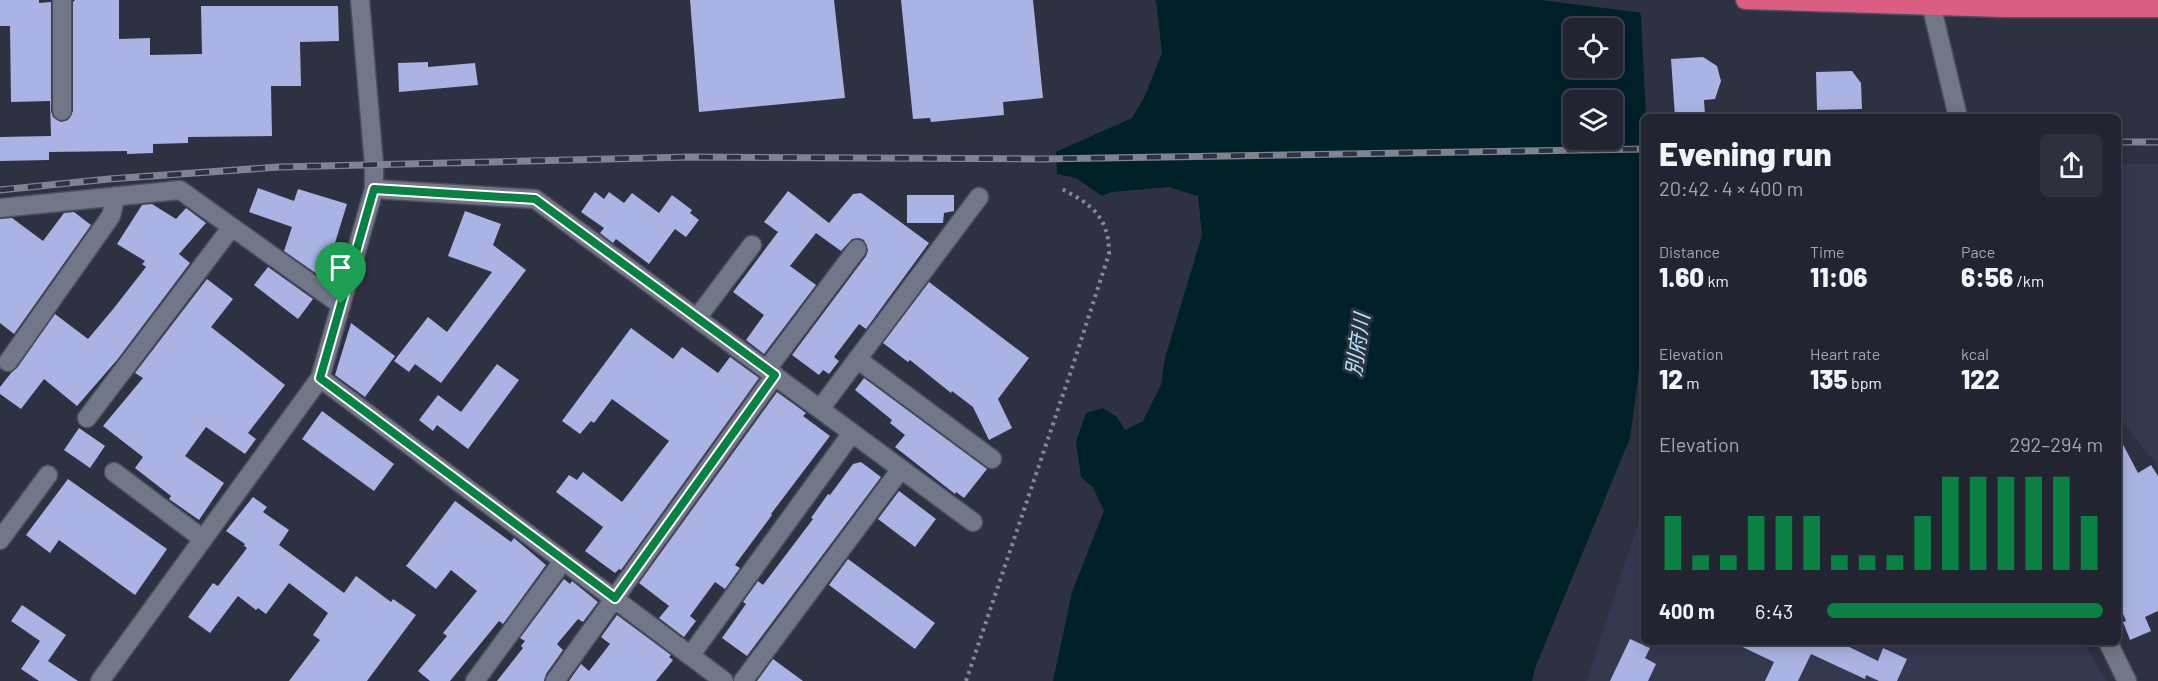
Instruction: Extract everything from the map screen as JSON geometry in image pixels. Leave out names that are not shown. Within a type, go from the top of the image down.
[{"type":"highway","points":[[1745,0],[1931,3],[2003,8],[2158,8]]},
{"type":"street","points":[[62,0],[62,111]]},
{"type":"street","points":[[100,681],[320,378],[374,189],[360,0]]},
{"type":"street","points":[[1931,3],[1957,114]]},
{"type":"street","points":[[374,189],[535,199],[973,522]]},
{"type":"street","points":[[0,208],[180,190],[341,304]]},
{"type":"street","points":[[8,363],[111,216],[116,196]]},
{"type":"street","points":[[820,409],[979,197]]},
{"type":"street","points":[[87,418],[231,228]]},
{"type":"street","points":[[697,318],[752,245]]},
{"type":"street","points":[[555,681],[857,249]]},
{"type":"street","points":[[857,359],[992,459]]},
{"type":"street","points":[[320,378],[690,656],[701,674],[724,681]]},
{"type":"street","points":[[690,656],[852,433]]},
{"type":"street","points":[[743,681],[901,469]]},
{"type":"street","points":[[114,472],[203,539]]},
{"type":"street","points":[[0,540],[48,475]]},
{"type":"street","points":[[475,681],[563,561]]},
{"type":"street","points":[[2109,645],[2127,681]]},
{"type":"path","points":[[966,681],[1109,254],[1109,236],[1099,214],[1087,202],[1060,188]]},
{"type":"shaded area","points":[[2121,164],[2158,164],[2158,467],[2121,419]]},
{"type":"shaded area","points":[[1641,513],[1641,645],[2086,645],[2106,681],[1587,681]]},
{"type":"water","name":"別府川","points":[[1156,0],[1638,0],[1641,17],[1646,114],[1641,114],[1641,355],[1630,438],[1535,668],[1532,681],[1053,681],[1072,592],[1104,511],[1093,487],[1081,477],[1076,442],[1086,413],[1103,408],[1117,417],[1125,430],[1143,421],[1161,385],[1165,358],[1202,235],[1198,196],[1169,187],[1112,192],[1102,196],[1076,178],[1057,174],[1056,152],[1132,118],[1144,98],[1162,53]]},
{"type":"pier","points":[[1541,0],[1641,0],[1643,13]]},
{"type":"building","points":[[0,0],[51,2],[51,111],[53,117],[61,122],[68,120],[73,111],[73,2],[75,0],[119,0],[119,39],[150,38],[150,55],[202,54],[201,6],[338,6],[339,41],[300,42],[301,86],[271,86],[272,136],[188,137],[188,143],[153,144],[153,153],[49,152],[49,160],[0,161],[0,137],[51,136],[50,101],[11,102],[10,26],[0,26]]},
{"type":"building","points":[[690,0],[834,0],[845,98],[699,112]]},
{"type":"building","points":[[901,0],[1033,0],[1043,98],[1003,102],[1004,115],[931,122],[930,118],[913,119]]},
{"type":"building","points":[[1703,57],[1717,66],[1721,81],[1715,99],[1704,100],[1705,114],[1675,114],[1671,59]]},
{"type":"building","points":[[428,62],[428,67],[475,63],[478,85],[399,92],[398,63]]},
{"type":"building","points":[[1852,71],[1861,83],[1862,109],[1817,110],[1816,72]]},
{"type":"building","points":[[258,188],[294,201],[298,189],[347,204],[331,256],[340,259],[332,279],[329,278],[327,281],[284,251],[292,227],[249,212]]},
{"type":"building","points":[[788,191],[829,223],[853,194],[861,193],[929,243],[866,329],[859,324],[834,357],[839,361],[829,374],[823,370],[819,375],[792,355],[866,256],[868,250],[864,240],[852,239],[841,251],[816,233],[790,266],[816,285],[764,354],[746,340],[764,315],[733,292],[778,232],[764,222]]},
{"type":"building","points":[[595,192],[604,199],[609,192],[624,203],[632,193],[659,213],[672,195],[692,210],[690,213],[699,220],[686,237],[675,229],[649,264],[616,239],[613,243],[600,233],[604,228],[581,212]]},
{"type":"building","points":[[907,195],[954,195],[954,211],[944,213],[943,223],[907,223]]},
{"type":"building","points":[[152,204],[176,219],[186,208],[206,223],[179,254],[190,263],[117,360],[77,406],[44,379],[21,409],[0,394],[0,387],[17,368],[55,314],[88,339],[114,308],[146,267],[142,264],[145,261],[117,244],[142,205]]},
{"type":"building","points":[[465,211],[501,224],[493,245],[526,270],[441,383],[415,364],[409,372],[394,361],[428,317],[447,332],[492,272],[448,256]]},
{"type":"building","points":[[74,212],[91,225],[14,334],[0,323],[0,219],[12,218],[43,241],[64,213]]},
{"type":"building","points":[[268,267],[313,299],[298,319],[254,285]]},
{"type":"building","points":[[207,279],[233,299],[211,327],[285,385],[248,433],[256,439],[245,454],[206,427],[185,456],[224,483],[199,520],[169,499],[171,496],[135,468],[143,457],[103,426],[143,378],[135,373]]},
{"type":"building","points":[[929,282],[1029,358],[998,399],[1012,428],[989,440],[973,407],[883,343]]},
{"type":"building","points":[[351,323],[395,356],[365,397],[335,375]]},
{"type":"building","points":[[631,328],[673,359],[682,347],[718,373],[730,357],[759,378],[621,570],[615,573],[585,551],[603,527],[556,492],[569,475],[577,480],[583,472],[622,502],[669,441],[612,399],[594,423],[591,421],[580,434],[562,421]]},
{"type":"building","points":[[497,364],[519,380],[468,449],[437,425],[433,431],[419,420],[438,395],[461,412]]},
{"type":"building","points":[[864,378],[987,469],[964,498],[956,492],[955,494],[895,447],[905,435],[890,423],[892,420],[855,390]]},
{"type":"building","points":[[777,392],[806,413],[803,416],[830,436],[735,565],[740,568],[725,589],[715,582],[690,616],[696,621],[684,637],[659,618],[669,606],[639,583]]},
{"type":"building","points":[[322,411],[394,464],[374,491],[302,439]]},
{"type":"building","points":[[79,428],[105,446],[90,468],[64,450]]},
{"type":"building","points":[[2121,441],[2138,473],[2151,465],[2158,476],[2158,611],[2145,617],[2151,631],[2130,640],[2123,622],[2126,621],[2121,609]]},
{"type":"building","points":[[861,462],[881,477],[747,656],[722,638],[746,604],[743,602],[758,581],[763,585],[813,519],[811,518],[828,494],[830,495],[853,464]]},
{"type":"building","points":[[68,479],[167,549],[135,595],[59,540],[50,553],[26,535]]},
{"type":"building","points":[[899,491],[936,519],[915,547],[878,519]]},
{"type":"building","points":[[253,497],[267,507],[263,512],[289,530],[279,545],[344,593],[356,576],[391,602],[393,599],[416,615],[367,681],[289,681],[320,640],[313,635],[328,613],[289,583],[266,614],[258,608],[256,610],[238,596],[210,633],[188,617],[213,583],[218,586],[247,548],[245,544],[226,531]]},
{"type":"building","points":[[455,501],[511,542],[514,538],[546,565],[503,624],[499,621],[450,681],[430,681],[418,671],[447,636],[443,633],[477,591],[451,570],[436,589],[406,566]]},
{"type":"building","points":[[848,559],[935,623],[915,649],[829,585]]},
{"type":"building","points":[[564,579],[570,584],[572,581],[598,602],[583,622],[578,619],[557,644],[563,650],[546,674],[544,681],[497,681],[523,648],[521,646],[525,641],[520,638]]},
{"type":"building","points":[[22,605],[66,635],[48,661],[78,681],[39,681],[21,669],[40,641],[11,621]]},
{"type":"building","points":[[617,615],[671,655],[669,657],[673,660],[656,681],[569,681],[581,664],[589,671],[610,644],[601,637]]},
{"type":"building","points":[[1630,639],[1650,648],[1645,658],[1656,664],[1648,681],[1610,681]]},
{"type":"building","points":[[1738,645],[1845,645],[1878,661],[1883,648],[1907,659],[1897,681],[1879,681],[1866,675],[1865,679],[1811,654],[1798,681],[1765,681],[1774,662]]},
{"type":"building","points":[[773,659],[803,681],[757,681]]},
{"type":"railway","points":[[2121,142],[2158,142]]},
{"type":"railway","points":[[0,190],[109,179],[279,167],[690,157],[1040,159],[1641,149]]},
{"type":"route","points":[[374,189],[535,199],[775,375],[615,598],[320,378],[341,304],[374,189]]}]
